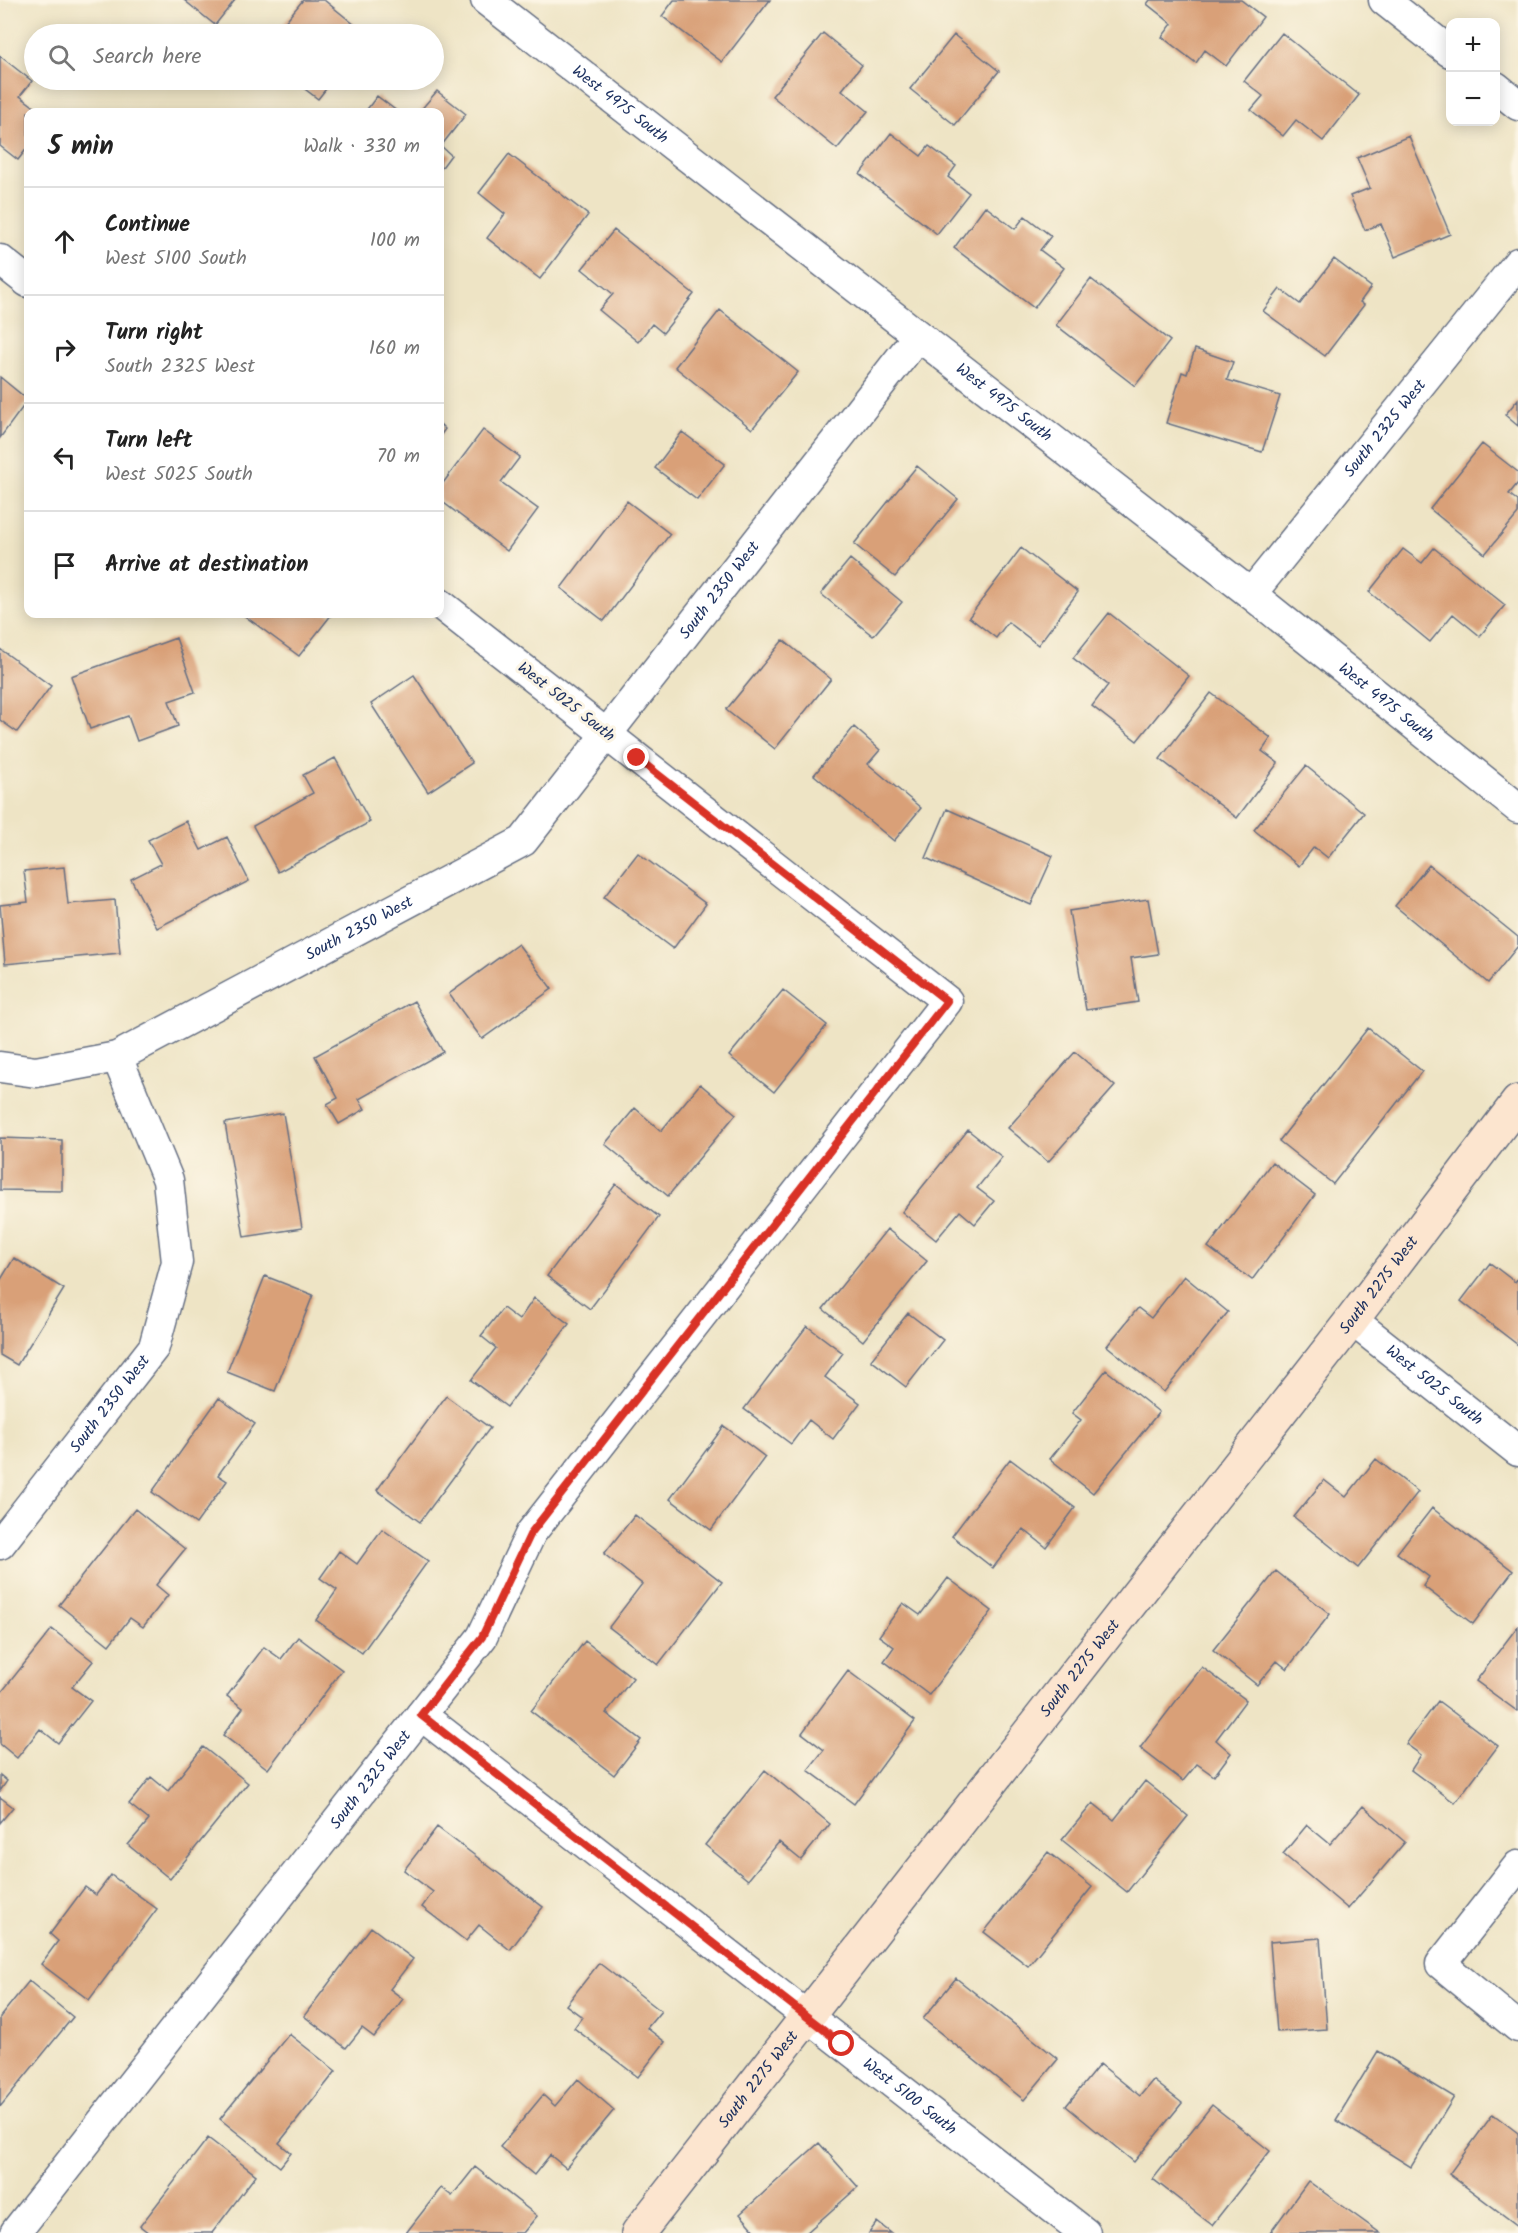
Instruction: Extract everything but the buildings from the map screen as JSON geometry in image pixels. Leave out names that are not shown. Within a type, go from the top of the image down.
[{"type":"street","name":"West 4975 South","points":[[486,0],[1251,594],[1518,808]]},
{"type":"street","points":[[1384,0],[1446,49]]},
{"type":"street","points":[[1500,90],[1518,105]]},
{"type":"street","points":[[0,260],[24,279]]},
{"type":"street","name":"South 2325 West","points":[[1251,594],[1518,263]]},
{"type":"street","name":"South 2350 West","points":[[0,1544],[154,1347],[177,1262],[168,1180],[117,1058],[523,841],[918,336]]},
{"type":"street","name":"West 5025 South","points":[[444,607],[947,1001]]},
{"type":"street","name":"South 2325 West","points":[[15,2233],[482,1637],[531,1533],[947,1001]]},
{"type":"street","points":[[0,1067],[36,1072],[117,1058]]},
{"type":"street","name":"South 2275 West","points":[[638,2233],[1352,1320],[1518,1102]]},
{"type":"street","name":"West 5025 South","points":[[1352,1320],[1518,1451]]},
{"type":"street","name":"West 5100 South","points":[[421,1715],[1084,2233]]},
{"type":"street","points":[[1518,1866],[1441,1964],[1518,2027]]},
{"type":"route","points":[[637,758],[947,1001],[531,1533],[482,1637],[421,1715],[842,2044]]}]
